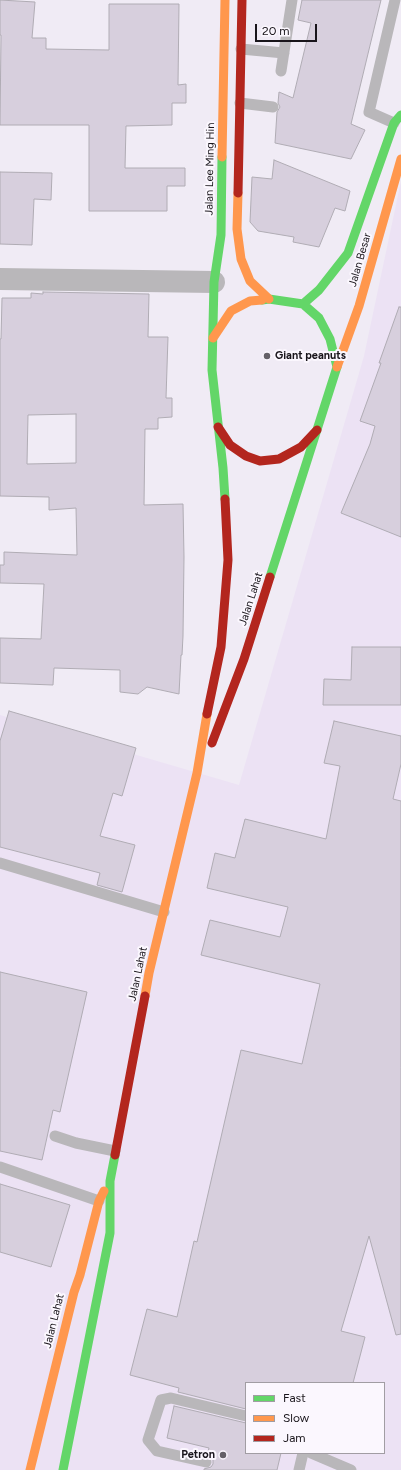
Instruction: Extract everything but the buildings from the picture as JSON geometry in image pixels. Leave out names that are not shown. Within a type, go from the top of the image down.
[{"type":"main road","name":"Jalan Lee Ming Hin","points":[[213,338],[214,282],[221,235],[225,0]]},
{"type":"main road","points":[[242,0],[237,229],[241,259],[250,281],[269,299]]},
{"type":"main road","name":"Jalan Besar","points":[[302,304],[319,290],[348,253],[397,119]]},
{"type":"main road","name":"Jalan Besar","points":[[318,428],[337,367],[359,306],[401,159]]},
{"type":"main road","points":[[213,338],[231,311],[250,301],[269,299],[302,304],[319,318],[330,339],[337,367]]},
{"type":"main road","name":"Jalan Lahat","points":[[63,1470],[110,1233],[110,1181],[149,973],[197,773],[202,737],[221,647],[228,560],[223,468],[212,370],[213,338]]},
{"type":"main road","points":[[218,426],[230,445],[246,456],[260,461],[279,459],[300,447],[318,428]]},
{"type":"main road","name":"Jalan Lahat","points":[[197,773],[214,739],[244,659],[318,428]]},
{"type":"main road","name":"Jalan Lahat","points":[[30,1470],[74,1292],[80,1275],[99,1201],[110,1181]]},
{"type":"street","points":[[0,279],[214,282]]},
{"type":"lane","points":[[281,71],[292,0]]},
{"type":"lane","points":[[395,0],[369,112],[397,119]]},
{"type":"lane","points":[[241,49],[284,52]]},
{"type":"lane","points":[[240,104],[273,107]]},
{"type":"lane","points":[[0,863],[164,912]]},
{"type":"lane","points":[[55,1136],[76,1143],[115,1151]]},
{"type":"lane","points":[[0,1167],[99,1201]]},
{"type":"lane","points":[[206,1462],[157,1451],[148,1440],[161,1400],[171,1398],[245,1416]]},
{"type":"lane","points":[[299,1470],[303,1454]]},
{"type":"lane","points":[[313,1454],[351,1470]]},
{"type":"shaded area","points":[[401,181],[401,1470],[0,1470],[0,715],[239,785],[364,356]]},
{"type":"traffic: fast","points":[[303,304],[319,290],[348,253],[394,123],[401,115]]},
{"type":"traffic: fast","points":[[222,157],[221,235],[214,282],[212,370],[225,499]]},
{"type":"traffic: fast","points":[[262,300],[269,299],[303,304],[319,318],[330,339],[337,367],[270,577]]},
{"type":"traffic: fast","points":[[63,1470],[110,1233],[110,1181],[115,1155]]},
{"type":"traffic: slow","points":[[222,157],[225,0]]},
{"type":"traffic: slow","points":[[337,367],[359,306],[401,159]]},
{"type":"traffic: slow","points":[[238,193],[237,229],[241,259],[250,281],[269,299]]},
{"type":"traffic: slow","points":[[213,338],[231,311],[250,301],[262,300]]},
{"type":"traffic: slow","points":[[145,996],[149,973],[197,773],[207,714]]},
{"type":"traffic: slow","points":[[30,1470],[74,1292],[80,1275],[99,1201],[104,1191]]},
{"type":"traffic: jam","points":[[238,193],[242,0]]},
{"type":"traffic: jam","points":[[218,427],[230,445],[246,456],[260,461],[279,459],[301,447],[317,430]]},
{"type":"traffic: jam","points":[[207,714],[221,647],[228,560],[225,499]]},
{"type":"traffic: jam","points":[[212,743],[244,659],[270,577]]},
{"type":"traffic: jam","points":[[115,1155],[145,996]]},
{"type":"place","name":"Giant peanuts","points":[[267,356]]},
{"type":"place","name":"Petron","points":[[223,1455]]}]
